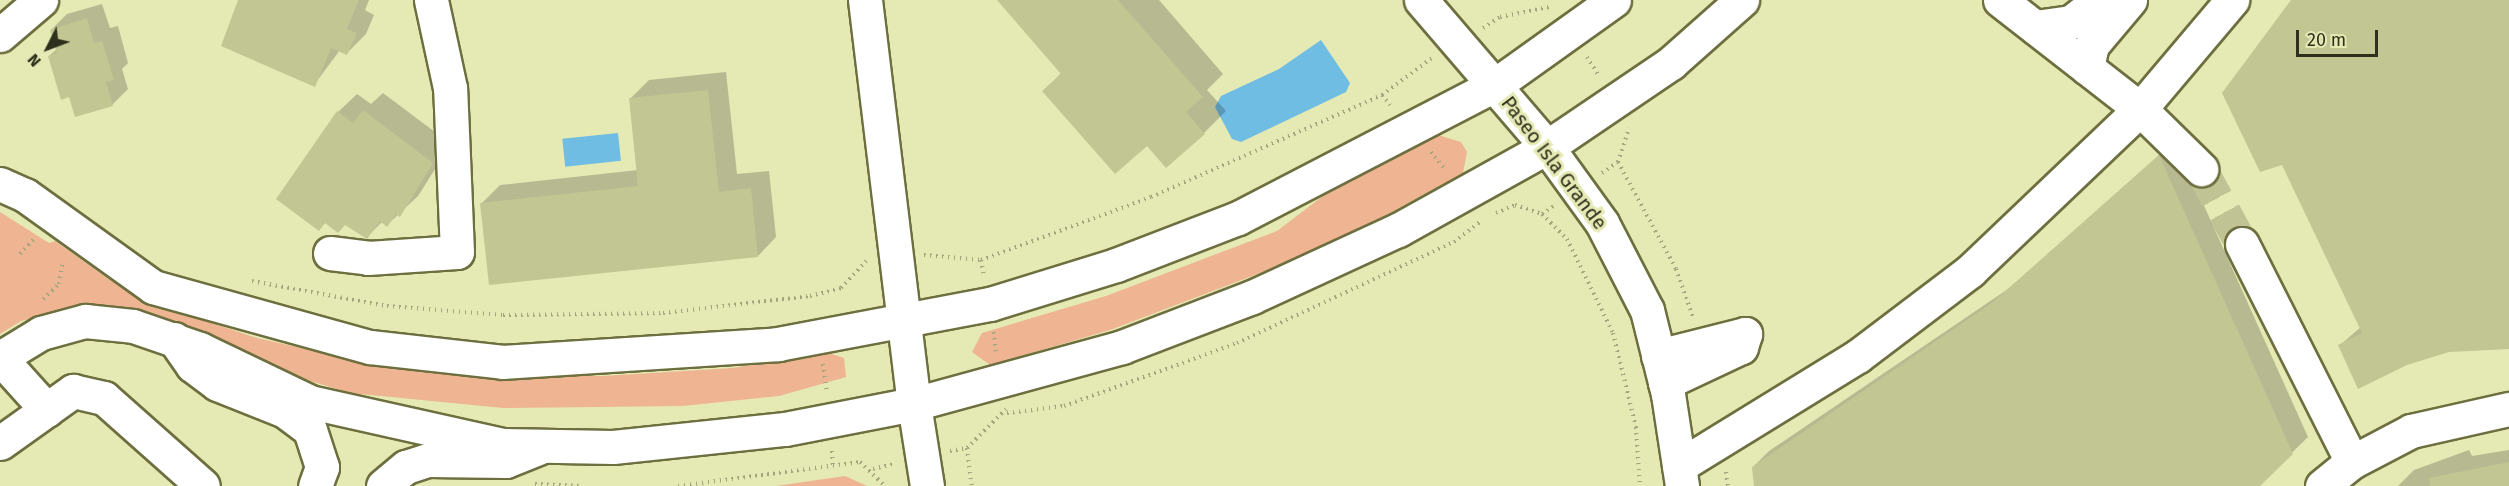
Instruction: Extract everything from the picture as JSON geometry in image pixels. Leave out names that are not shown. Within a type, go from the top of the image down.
[{"type":"main road","points":[[0,35],[42,0]]},
{"type":"main road","points":[[330,253],[368,258],[457,252],[450,88],[430,0]]},
{"type":"main road","points":[[865,0],[907,318],[914,404],[927,486]]},
{"type":"main road","name":"Paseo Isla Grande","points":[[1421,0],[1547,147],[1602,223],[1647,310],[1662,370],[1680,476]]},
{"type":"main road","points":[[0,184],[25,195],[153,287],[370,347],[503,362],[665,355],[817,336],[1000,301],[1116,265],[1238,218],[1495,85],[1614,0]]},
{"type":"main road","points":[[47,410],[0,358],[41,333],[85,321],[133,326],[174,339],[310,402],[503,445],[613,447],[830,420],[914,404],[1122,346],[1252,297],[1398,230],[1547,147],[1671,63],[1742,0]]},
{"type":"main road","points":[[2000,0],[2140,109],[2201,169]]},
{"type":"main road","points":[[2035,27],[2071,22],[2099,0]]},
{"type":"main road","points":[[2087,68],[2092,45],[2130,0]]},
{"type":"main road","points":[[1680,476],[1858,356],[1970,271],[2140,109],[2232,0]]},
{"type":"main road","points":[[2242,244],[2352,462]]},
{"type":"main road","points":[[174,339],[192,366],[217,384],[285,411],[310,430],[322,467],[315,486]]},
{"type":"main road","points":[[0,443],[73,391],[104,398],[203,486]]},
{"type":"main road","points":[[2322,486],[2352,462],[2411,431],[2509,409]]},
{"type":"main road","points":[[382,486],[406,467],[428,460],[506,461],[546,446]]},
{"type":"path","points":[[1471,35],[1500,17],[1552,7],[1557,13]]},
{"type":"path","points":[[1580,47],[1603,81]]},
{"type":"path","points":[[916,256],[947,253],[981,260],[1151,197],[1382,95],[1439,54]]},
{"type":"path","points":[[1382,95],[1395,110]]},
{"type":"path","points":[[1595,178],[1618,162],[1631,124],[1625,115]]},
{"type":"path","points":[[1422,142],[1449,172]]},
{"type":"path","points":[[1487,216],[1515,205],[1542,214],[1568,239],[1613,333],[1636,427],[1640,486]]},
{"type":"path","points":[[20,254],[41,232]]},
{"type":"path","points":[[37,305],[59,284],[60,251]]},
{"type":"path","points":[[981,260],[986,285]]},
{"type":"path","points":[[810,296],[830,420],[833,465]]},
{"type":"path","points":[[992,320],[999,366]]},
{"type":"path","points":[[967,448],[1007,413],[1004,398]]},
{"type":"path","points":[[678,486],[860,462],[885,486]]},
{"type":"shaded area","points":[[1438,135],[1461,142],[1467,152],[1463,173],[1370,224],[1284,264],[1110,330],[990,365],[972,352],[982,333],[1106,296],[1277,231],[1335,187]]},
{"type":"shaded area","points":[[0,212],[49,243],[55,241],[110,280],[170,309],[257,338],[363,362],[480,375],[603,376],[732,368],[829,353],[844,358],[846,377],[779,396],[683,406],[503,408],[350,393],[72,309],[21,321],[0,334]]},
{"type":"shaded area","points":[[845,476],[867,486],[776,486]]},
{"type":"water","points":[[1321,40],[1350,83],[1346,92],[1241,142],[1232,139],[1215,107],[1221,96],[1279,69]]},
{"type":"water","points":[[618,133],[621,161],[565,167],[562,139]]},
{"type":"building","points":[[238,0],[359,0],[347,29],[357,33],[347,55],[331,48],[315,87],[221,46]]},
{"type":"building","points":[[997,0],[1118,0],[1203,97],[1186,112],[1205,134],[1166,168],[1147,146],[1115,174],[1042,91],[1061,74]]},
{"type":"building","points":[[2291,0],[2509,0],[2509,349],[2449,352],[2407,365],[2358,389],[2338,345],[2362,333],[2282,165],[2260,172],[2222,93]]},
{"type":"building","points":[[87,18],[94,43],[102,41],[114,80],[106,82],[113,106],[75,117],[69,97],[61,100],[48,56],[57,53],[50,30]]},
{"type":"building","points":[[708,90],[719,192],[751,188],[758,257],[489,285],[480,203],[638,186],[629,98]]},
{"type":"building","points":[[363,110],[433,163],[400,217],[396,214],[387,227],[380,221],[367,239],[345,225],[338,233],[325,223],[319,231],[276,199],[337,111],[353,123]]},
{"type":"building","points":[[2159,155],[2293,454],[2260,486],[1754,486],[1752,467],[1993,302]]},
{"type":"building","points":[[2509,462],[2509,486],[2430,486],[2429,478]]},
{"type":"tunnel","points":[[2201,169],[2242,244]]}]
